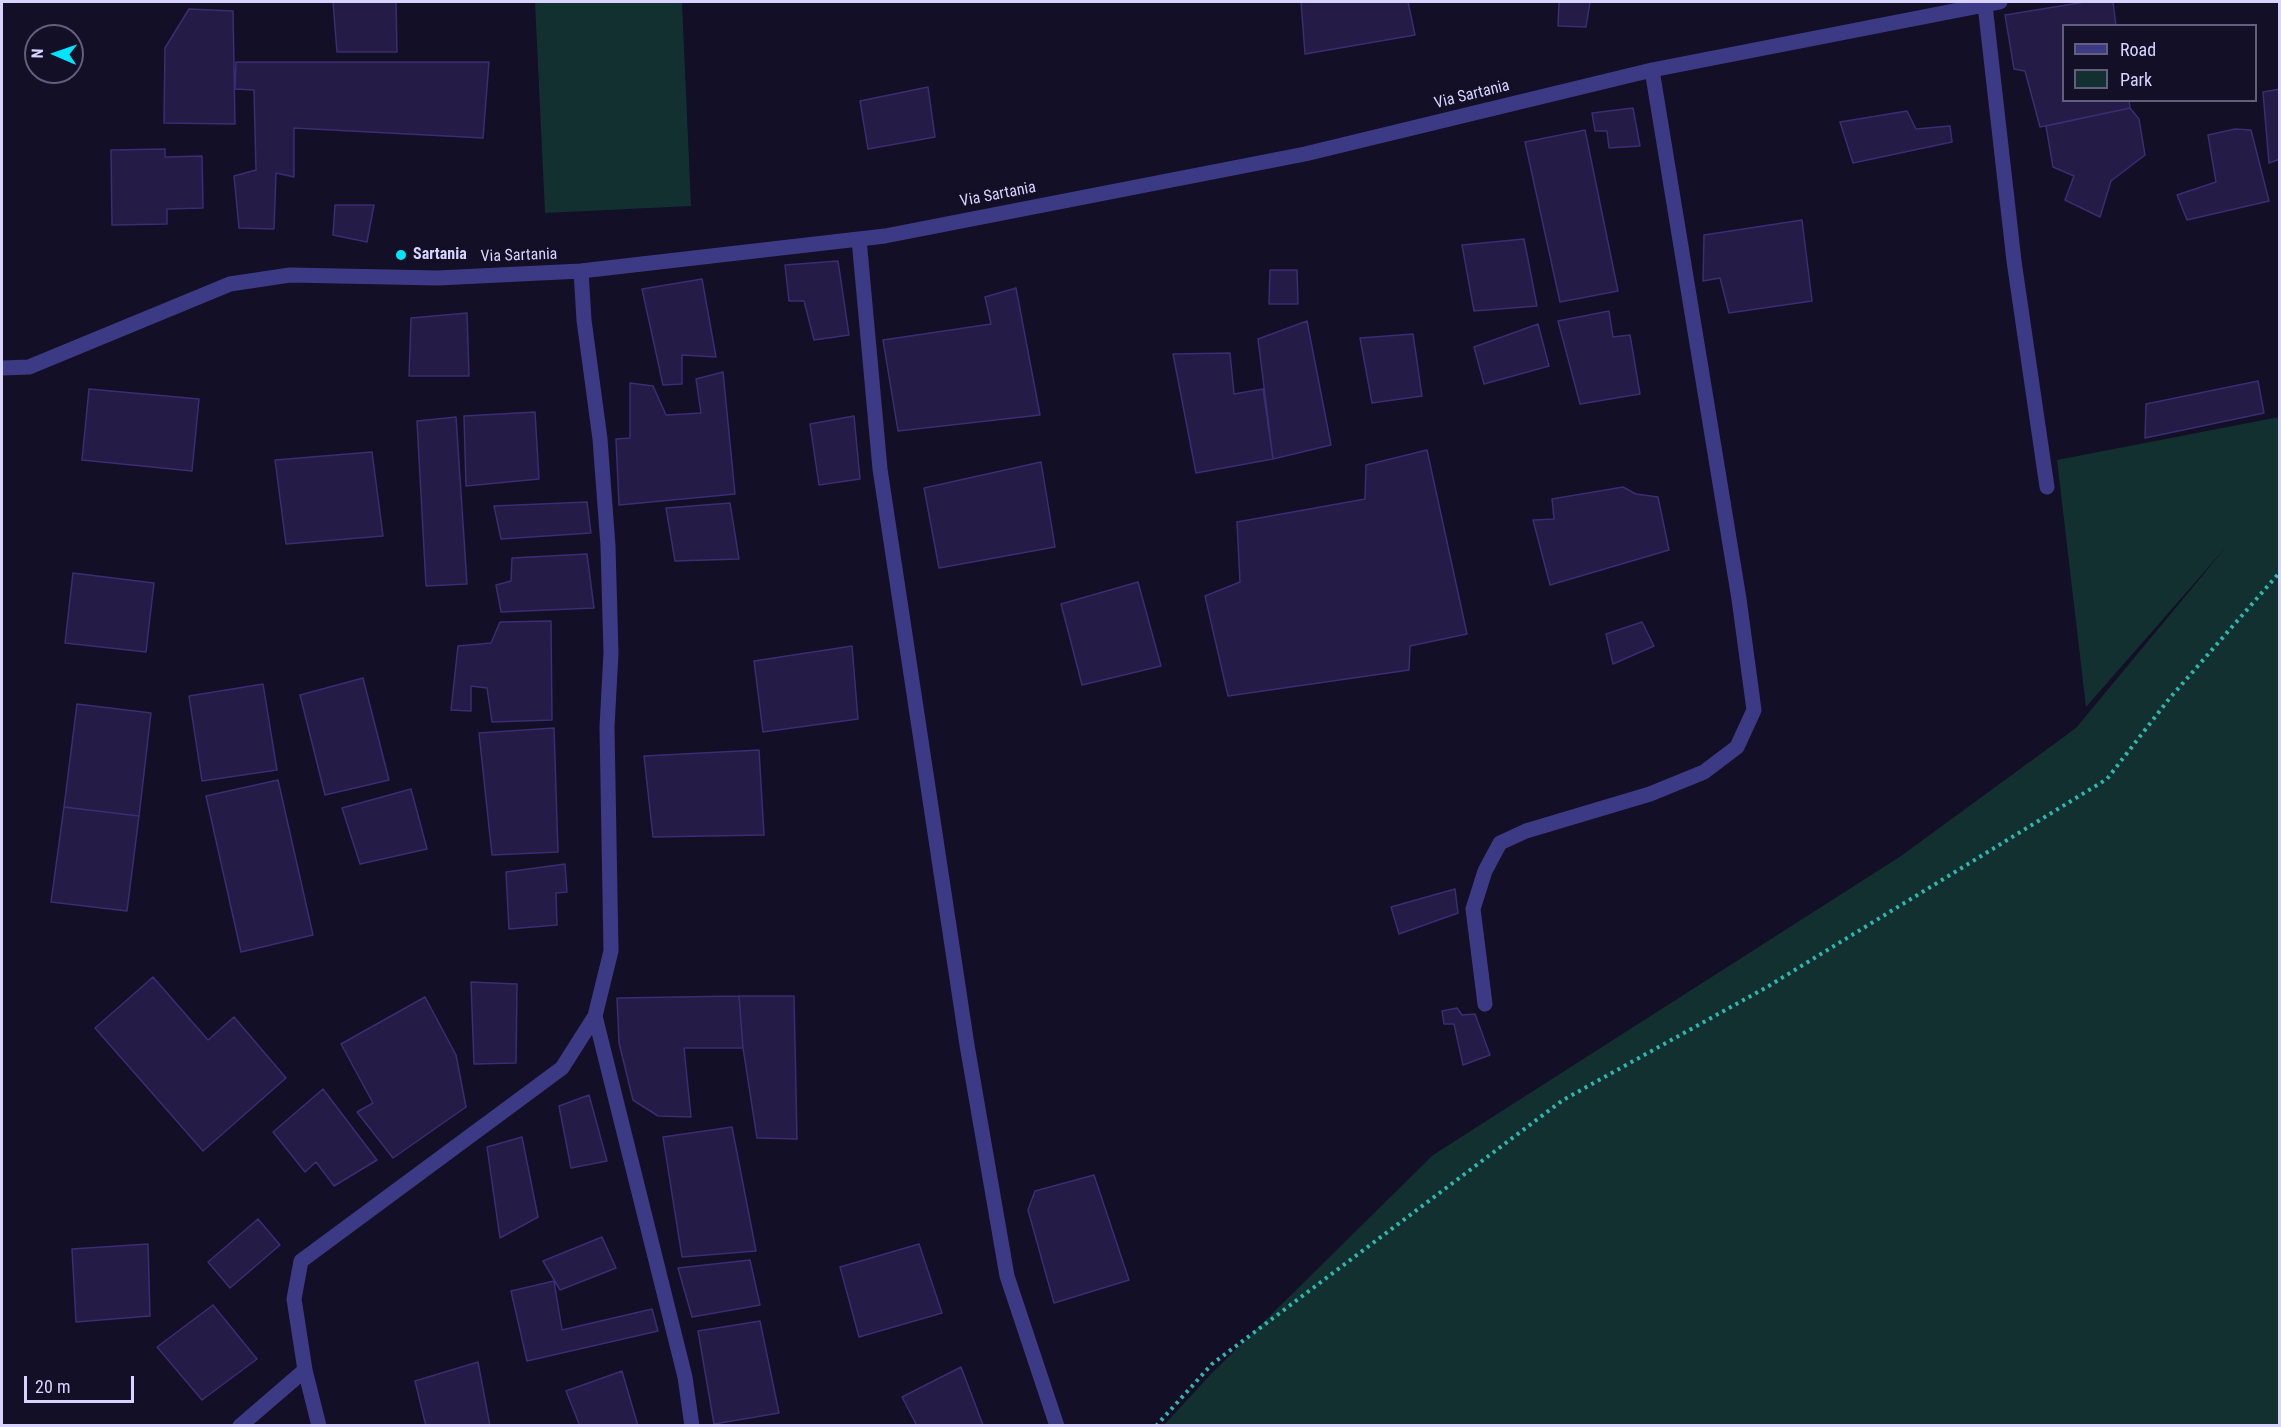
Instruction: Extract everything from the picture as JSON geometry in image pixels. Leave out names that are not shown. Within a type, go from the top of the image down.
[{"type":"street","name":"Via Sartania","points":[[2,368],[29,367],[230,284],[290,275],[438,278],[580,272],[885,236],[1305,154],[1652,70],[1993,3]]},
{"type":"street","points":[[1993,3],[2013,261],[2046,487]]},
{"type":"street","points":[[1485,1004],[1473,909],[1485,871],[1500,843],[1526,831],[1650,794],[1704,772],[1737,747],[1754,710],[1739,599],[1652,70]]},
{"type":"street","points":[[859,238],[880,469],[967,1045],[1007,1276],[1057,1425]]},
{"type":"street","points":[[319,1425],[305,1370],[294,1299],[301,1261],[562,1068],[595,1016],[611,951],[607,739],[610,629],[608,546],[600,439],[580,272]]},
{"type":"street","points":[[595,1016],[685,1377],[692,1425]]},
{"type":"street","points":[[240,1425],[305,1370]]},
{"type":"path","points":[[1156,1425],[1212,1364],[1563,1100],[1767,987],[2107,779],[2169,699],[2280,572]]},
{"type":"green space","points":[[535,2],[682,2],[691,206],[545,213]]},
{"type":"green space","points":[[2279,417],[2279,1425],[1164,1425],[1211,1374],[1433,1155],[1901,856],[2076,728],[2227,546],[2086,707],[2057,460]]},
{"type":"building","points":[[333,2],[396,2],[397,52],[337,52]]},
{"type":"building","points":[[1301,2],[1408,2],[1415,35],[1305,54]]},
{"type":"building","points":[[1559,2],[1590,2],[1586,27],[1558,26]]},
{"type":"building","points":[[2085,2],[2113,2],[2116,24],[2062,24],[2062,102],[2129,102],[2130,108],[2040,127],[2025,71],[2014,69],[2005,15]]},
{"type":"building","points":[[189,9],[233,11],[235,124],[164,123],[165,48]]},
{"type":"building","points":[[236,62],[489,62],[483,138],[294,128],[294,177],[276,173],[274,229],[239,228],[234,176],[256,170],[254,90],[235,89]]},
{"type":"building","points":[[928,87],[935,137],[868,149],[860,101]]},
{"type":"building","points":[[2280,89],[2280,159],[2269,163],[2263,92]]},
{"type":"building","points":[[1633,108],[1640,146],[1609,148],[1607,131],[1595,131],[1592,113]]},
{"type":"building","points":[[2130,108],[2139,119],[2145,155],[2111,181],[2100,217],[2065,200],[2074,176],[2053,167],[2046,126]]},
{"type":"building","points":[[1907,111],[1916,129],[1950,126],[1952,142],[1853,163],[1840,122]]},
{"type":"building","points":[[2235,129],[2251,130],[2269,201],[2187,220],[2177,195],[2216,182],[2208,135]]},
{"type":"building","points":[[1585,130],[1618,291],[1560,302],[1525,142]]},
{"type":"building","points":[[165,149],[165,157],[202,156],[203,208],[167,209],[167,224],[112,225],[111,150]]},
{"type":"building","points":[[335,205],[374,205],[367,242],[333,235]]},
{"type":"building","points":[[1802,220],[1812,301],[1729,313],[1720,278],[1703,281],[1704,235]]},
{"type":"building","points":[[1524,239],[1537,306],[1474,311],[1462,245]]},
{"type":"building","points":[[838,261],[849,335],[814,340],[804,301],[789,301],[785,265]]},
{"type":"building","points":[[1270,270],[1297,270],[1298,304],[1269,304]]},
{"type":"building","points":[[702,279],[716,357],[682,355],[682,384],[663,385],[642,289]]},
{"type":"building","points":[[1016,288],[1040,415],[898,431],[883,340],[991,324],[985,297]]},
{"type":"building","points":[[1609,311],[1613,337],[1630,335],[1640,394],[1580,404],[1558,321]]},
{"type":"building","points":[[467,313],[469,376],[409,376],[411,318]]},
{"type":"building","points":[[1307,321],[1331,445],[1273,459],[1258,339]]},
{"type":"building","points":[[1538,324],[1549,366],[1484,384],[1474,347]]},
{"type":"building","points":[[1413,334],[1422,396],[1372,403],[1360,338]]},
{"type":"building","points":[[1230,353],[1234,394],[1263,389],[1273,459],[1196,473],[1173,354]]},
{"type":"building","points":[[723,372],[735,494],[619,505],[616,439],[630,438],[630,383],[653,386],[666,415],[701,413],[696,379]]},
{"type":"building","points":[[2258,381],[2264,413],[2145,438],[2146,404]]},
{"type":"building","points":[[89,389],[199,399],[192,471],[82,460]]},
{"type":"building","points":[[535,412],[539,479],[466,486],[464,416]]},
{"type":"building","points":[[854,416],[860,479],[819,485],[810,424]]},
{"type":"building","points":[[456,417],[467,584],[426,586],[417,421]]},
{"type":"building","points":[[1427,450],[1467,634],[1410,646],[1409,670],[1228,696],[1205,596],[1240,582],[1237,522],[1365,499],[1366,465]]},
{"type":"building","points":[[372,452],[383,536],[286,544],[275,460]]},
{"type":"building","points":[[1041,462],[1055,547],[939,568],[924,488]]},
{"type":"building","points":[[1623,487],[1636,494],[1658,497],[1669,550],[1550,585],[1533,520],[1554,519],[1552,499]]},
{"type":"building","points":[[587,502],[591,533],[501,539],[494,506]]},
{"type":"building","points":[[730,503],[739,559],[675,561],[666,508]]},
{"type":"building","points":[[587,554],[594,608],[501,612],[496,585],[511,581],[512,558]]},
{"type":"building","points":[[73,573],[154,583],[146,652],[65,643]]},
{"type":"building","points":[[1138,582],[1161,666],[1082,685],[1061,604]]},
{"type":"building","points":[[551,621],[552,720],[492,722],[487,688],[471,686],[471,711],[451,710],[458,646],[491,643],[500,622]]},
{"type":"building","points":[[1642,622],[1654,646],[1613,664],[1606,634]]},
{"type":"building","points":[[852,646],[858,719],[763,732],[754,661]]},
{"type":"building","points":[[363,678],[389,780],[325,795],[300,695]]},
{"type":"building","points":[[263,684],[277,770],[202,781],[189,696]]},
{"type":"building","points":[[77,704],[151,713],[139,816],[64,807]]},
{"type":"building","points":[[554,728],[558,852],[492,855],[479,733]]},
{"type":"building","points":[[759,750],[764,835],[653,837],[644,756]]},
{"type":"building","points":[[278,780],[313,935],[241,952],[206,796]]},
{"type":"building","points":[[411,789],[427,849],[360,864],[342,808]]},
{"type":"building","points":[[64,807],[139,816],[127,911],[51,902]]},
{"type":"building","points":[[565,864],[567,892],[556,893],[557,925],[509,929],[506,872]]},
{"type":"building","points":[[1455,889],[1458,913],[1399,934],[1391,907]]},
{"type":"building","points":[[153,977],[208,1040],[234,1017],[286,1078],[203,1151],[95,1028]]},
{"type":"building","points":[[471,982],[517,984],[516,1063],[474,1064]]},
{"type":"building","points":[[739,996],[743,1048],[684,1048],[691,1117],[658,1116],[633,1100],[619,1043],[617,998]]},
{"type":"building","points":[[739,996],[794,996],[797,1139],[757,1138],[743,1048]]},
{"type":"building","points":[[425,997],[456,1055],[466,1107],[393,1158],[357,1112],[373,1103],[341,1044]]},
{"type":"building","points":[[1457,1008],[1462,1015],[1475,1014],[1490,1055],[1463,1065],[1454,1024],[1444,1024],[1442,1011]]},
{"type":"building","points":[[323,1089],[377,1160],[334,1186],[316,1162],[305,1172],[273,1132]]},
{"type":"building","points":[[589,1095],[607,1161],[571,1168],[559,1106]]},
{"type":"building","points":[[732,1127],[756,1251],[682,1257],[663,1137]]},
{"type":"building","points":[[522,1137],[538,1217],[500,1238],[487,1147]]},
{"type":"building","points":[[1094,1175],[1129,1280],[1054,1303],[1028,1210],[1035,1191]]},
{"type":"building","points":[[258,1219],[280,1245],[230,1288],[208,1262]]},
{"type":"building","points":[[602,1237],[616,1268],[560,1290],[543,1261]]},
{"type":"building","points":[[148,1244],[150,1316],[76,1322],[72,1249]]},
{"type":"building","points":[[919,1244],[942,1313],[859,1337],[840,1267]]},
{"type":"building","points":[[750,1260],[760,1305],[692,1317],[678,1268]]},
{"type":"building","points":[[554,1281],[562,1330],[652,1309],[658,1331],[527,1361],[511,1291]]},
{"type":"building","points":[[213,1305],[257,1359],[202,1400],[157,1347]]},
{"type":"building","points":[[760,1321],[779,1413],[714,1424],[698,1331]]},
{"type":"building","points":[[478,1362],[490,1426],[426,1426],[415,1381]]},
{"type":"building","points":[[961,1367],[983,1425],[917,1426],[902,1397]]},
{"type":"building","points":[[622,1371],[638,1426],[580,1426],[566,1391]]},
{"type":"place","name":"Sartania","points":[[401,255]]}]
